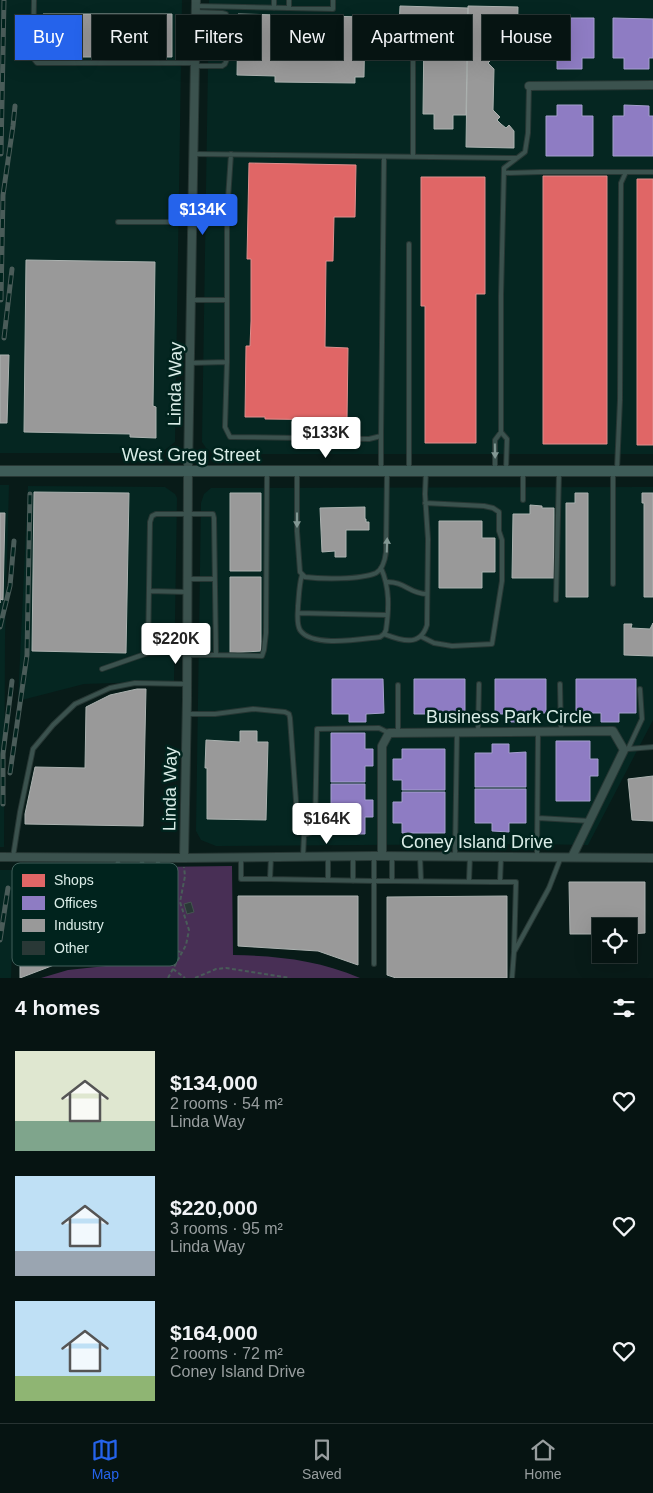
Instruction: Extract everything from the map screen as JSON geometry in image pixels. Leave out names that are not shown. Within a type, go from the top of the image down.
[{"type":"main road","name":"West Greg Street","points":[[0,471],[653,471]]},
{"type":"street","name":"Linda Way","points":[[184,858],[196,6]]},
{"type":"street","points":[[529,86],[653,86]]},
{"type":"street","name":"Business Park Circle","points":[[394,733],[612,731],[626,750]]},
{"type":"street","points":[[378,856],[382,746],[394,733]]},
{"type":"street","points":[[572,857],[626,750]]},
{"type":"street","name":"Coney Island Drive","points":[[0,857],[501,856],[653,858]]},
{"type":"lane","points":[[34,0],[33,58],[37,63],[222,66],[227,59],[226,14],[196,6]]},
{"type":"lane","points":[[229,0],[229,7]]},
{"type":"lane","points":[[274,0],[274,8]]},
{"type":"lane","points":[[289,0],[289,8]]},
{"type":"lane","points":[[196,6],[333,9],[333,0]]},
{"type":"lane","points":[[413,60],[413,157]]},
{"type":"lane","points":[[495,471],[495,440],[501,432],[501,296],[504,168],[525,152],[528,133],[529,86]]},
{"type":"lane","points":[[194,154],[518,158]]},
{"type":"lane","points":[[230,154],[227,212],[225,427],[230,438],[369,439],[381,436]]},
{"type":"lane","points":[[302,575],[313,578],[354,577],[376,573],[385,561],[384,471],[381,436],[384,157]]},
{"type":"lane","points":[[613,584],[615,471],[620,400],[620,183],[626,172]]},
{"type":"lane","points":[[504,173],[653,172]]},
{"type":"lane","points":[[193,211],[227,212]]},
{"type":"lane","points":[[118,222],[192,222]]},
{"type":"lane","points":[[409,244],[409,471]]},
{"type":"lane","points":[[191,300],[227,300]]},
{"type":"lane","points":[[190,363],[227,362]]},
{"type":"lane","points":[[501,432],[507,439],[506,471]]},
{"type":"lane","points":[[102,669],[148,652],[262,656],[264,650],[267,471]]},
{"type":"lane","points":[[296,471],[298,560],[302,575],[298,626],[301,631],[312,638],[331,640],[380,637],[384,634],[386,630],[388,595],[381,568]]},
{"type":"lane","points":[[384,634],[402,641],[416,640],[422,637],[427,625],[428,539],[426,471]]},
{"type":"lane","points":[[523,471],[523,500]]},
{"type":"lane","points":[[556,600],[559,471]]},
{"type":"lane","points":[[422,637],[434,643],[452,646],[489,646],[492,644],[502,581],[499,512],[484,506],[426,503]]},
{"type":"lane","points":[[148,652],[150,522],[152,516],[156,514],[213,514],[216,655]]},
{"type":"lane","points":[[187,579],[215,579]]},
{"type":"lane","points":[[386,582],[394,581],[415,593],[427,594]]},
{"type":"lane","points":[[149,591],[187,592]]},
{"type":"lane","points":[[298,613],[387,615]]},
{"type":"lane","points":[[13,857],[33,749],[53,725],[75,704],[110,688],[135,683],[187,684]]},
{"type":"lane","points":[[478,732],[479,684]]},
{"type":"lane","points":[[560,684],[561,732]]},
{"type":"lane","points":[[304,835],[315,831],[317,729],[379,728],[394,733],[398,685]]},
{"type":"lane","points":[[626,750],[642,719],[640,689]]},
{"type":"lane","points":[[187,714],[214,714],[253,709],[289,714],[297,815],[304,835],[303,857]]},
{"type":"lane","points":[[455,856],[457,732]]},
{"type":"lane","points":[[537,857],[538,732]]},
{"type":"lane","points":[[626,750],[653,747]]},
{"type":"lane","points":[[538,818],[590,821]]},
{"type":"lane","points":[[353,856],[353,881]]},
{"type":"lane","points":[[374,964],[374,881],[378,856]]},
{"type":"lane","points":[[392,856],[392,881]]},
{"type":"lane","points":[[420,856],[421,881]]},
{"type":"lane","points":[[469,881],[470,856]]},
{"type":"lane","points":[[500,882],[501,856]]},
{"type":"lane","points":[[270,880],[271,857]]},
{"type":"lane","points":[[328,857],[328,880]]},
{"type":"lane","points":[[514,952],[549,888],[561,857]]},
{"type":"lane","points":[[118,858],[118,863]]},
{"type":"lane","points":[[142,858],[142,863]]},
{"type":"lane","points":[[158,858],[158,863]]},
{"type":"lane","points":[[240,879],[241,858]]},
{"type":"lane","points":[[234,879],[516,882],[512,978]]},
{"type":"path","points":[[178,958],[186,945],[189,930],[180,902],[185,876],[184,858]]},
{"type":"path","points":[[168,978],[174,966]]},
{"type":"path","points":[[195,978],[216,969],[226,968],[290,978]]},
{"type":"path","points":[[173,969],[185,978]]},
{"type":"shaded area","points":[[0,0],[182,0],[182,15],[176,15],[176,60],[181,60],[175,442],[161,453],[0,453]]},
{"type":"shaded area","points":[[209,0],[653,0],[653,454],[214,454],[206,448],[202,442],[208,60],[261,60],[261,15],[209,15]]},
{"type":"shaded area","points":[[0,485],[9,485],[5,638],[4,847],[0,847]]},
{"type":"shaded area","points":[[28,486],[165,487],[175,494],[177,498],[174,681],[84,684],[18,701]]},
{"type":"shaded area","points":[[653,487],[653,720],[588,845],[216,846],[201,840],[196,831],[201,503],[204,494],[211,488]]},
{"type":"shaded area","points":[[232,866],[233,955],[266,956],[298,960],[329,967],[360,978],[41,978],[68,970],[106,966],[178,966],[178,867]]},
{"type":"shaded area","points":[[0,870],[12,870],[11,978],[0,978]]},
{"type":"building: Shops","points":[[249,163],[356,165],[355,217],[334,217],[333,261],[326,261],[325,347],[348,348],[347,420],[245,417],[246,346],[250,346],[251,321],[251,259],[247,259]]},
{"type":"building: Shops","points":[[543,176],[607,176],[607,444],[543,444]]},
{"type":"building: Shops","points":[[421,177],[485,177],[485,294],[476,294],[476,443],[425,443],[425,306],[421,306]]},
{"type":"building: Shops","points":[[637,179],[653,179],[653,445],[637,445]]},
{"type":"building: Offices","points":[[570,18],[594,18],[594,58],[582,58],[582,69],[557,69],[557,60],[570,60]]},
{"type":"building: Offices","points":[[613,18],[653,19],[653,58],[649,58],[649,69],[624,69],[624,58],[613,58]]},
{"type":"building: Offices","points":[[557,105],[582,105],[582,116],[593,116],[593,156],[546,156],[546,116],[557,116]]},
{"type":"building: Offices","points":[[624,105],[649,106],[649,116],[653,116],[653,156],[613,156],[613,116],[624,116]]},
{"type":"building: Offices","points":[[332,679],[383,679],[384,713],[366,714],[366,722],[349,722],[349,714],[332,714]]},
{"type":"building: Offices","points":[[414,679],[465,679],[465,713],[448,713],[448,722],[430,722],[430,714],[414,714]]},
{"type":"building: Offices","points":[[495,679],[546,679],[546,713],[529,713],[529,722],[511,722],[511,714],[495,714]]},
{"type":"building: Offices","points":[[576,679],[636,679],[636,713],[619,713],[619,722],[601,722],[601,713],[576,713]]},
{"type":"building: Offices","points":[[331,733],[365,733],[365,749],[373,749],[373,766],[365,766],[365,782],[331,782]]},
{"type":"building: Offices","points":[[556,741],[590,741],[590,759],[598,759],[598,776],[590,776],[590,801],[556,801]]},
{"type":"building: Offices","points":[[492,744],[509,744],[509,753],[526,752],[526,787],[475,787],[475,753],[492,753]]},
{"type":"building: Offices","points":[[402,749],[445,749],[445,790],[402,790],[402,780],[393,780],[393,759],[402,759]]},
{"type":"building: Offices","points":[[331,784],[365,784],[365,800],[373,800],[373,817],[365,817],[365,834],[331,834]]},
{"type":"building: Offices","points":[[475,789],[526,789],[526,823],[509,823],[509,832],[492,831],[492,823],[475,823]]},
{"type":"building: Offices","points":[[402,792],[445,792],[445,833],[402,833],[402,823],[393,823],[393,802],[402,802]]},
{"type":"building: Industry","points":[[400,6],[468,8],[468,15],[400,15]]},
{"type":"building: Industry","points":[[468,6],[518,7],[518,15],[482,15],[482,60],[491,60],[488,63],[494,69],[493,110],[500,117],[497,120],[501,124],[506,128],[509,125],[514,131],[514,148],[466,147],[467,60],[472,60],[472,15],[468,15]]},
{"type":"building: Industry","points":[[172,14],[172,57],[166,57],[166,15],[92,15],[92,57],[82,57],[82,15],[43,15]]},
{"type":"building: Industry","points":[[238,14],[280,15],[271,15],[271,60],[343,60],[343,16],[353,17],[353,60],[364,60],[364,77],[355,77],[355,83],[275,82],[275,76],[237,75],[237,60],[261,60],[261,15]]},
{"type":"building: Industry","points":[[424,60],[467,60],[466,115],[453,115],[453,129],[434,129],[434,114],[423,114]]},
{"type":"building: Industry","points":[[26,260],[155,262],[153,406],[156,407],[156,438],[130,437],[130,434],[24,432]]},
{"type":"building: Industry","points":[[0,355],[9,355],[7,423],[0,423]]},
{"type":"building: Industry","points":[[34,492],[129,493],[126,653],[32,651]]},
{"type":"building: Industry","points":[[230,493],[261,493],[261,571],[230,571]]},
{"type":"building: Industry","points":[[575,493],[588,493],[588,597],[566,597],[566,503],[575,503]]},
{"type":"building: Industry","points":[[642,493],[653,493],[653,597],[644,597],[644,503],[642,503]]},
{"type":"building: Industry","points":[[530,505],[554,508],[554,578],[512,578],[513,514],[530,514]]},
{"type":"building: Industry","points":[[365,507],[365,519],[366,522],[369,522],[369,530],[346,530],[346,557],[335,557],[335,551],[322,552],[320,508]]},
{"type":"building: Industry","points":[[0,513],[5,513],[3,600],[0,599]]},
{"type":"building: Industry","points":[[439,521],[482,521],[482,538],[495,538],[495,572],[482,572],[482,588],[439,588]]},
{"type":"building: Industry","points":[[230,577],[261,577],[261,651],[230,653]]},
{"type":"building: Industry","points":[[653,623],[653,656],[624,655],[624,624],[632,624],[631,628],[650,629]]},
{"type":"building: Industry","points":[[146,689],[143,826],[25,824],[25,814],[35,767],[85,768],[86,707],[110,695]]},
{"type":"building: Industry","points":[[240,731],[257,731],[257,742],[268,742],[266,820],[207,819],[206,740],[240,742]]},
{"type":"building: Industry","points":[[653,776],[653,821],[632,820],[628,779]]},
{"type":"building: Industry","points":[[569,882],[645,882],[645,933],[637,934],[637,918],[592,918],[592,934],[570,934]]},
{"type":"building: Industry","points":[[238,896],[358,896],[358,965],[318,951],[238,946]]},
{"type":"building: Industry","points":[[507,896],[507,978],[396,978],[387,975],[387,897]]},
{"type":"building: Industry","points":[[20,966],[51,966],[20,978]]},
{"type":"building: Other","points":[[191,902],[194,912],[187,914],[184,904]]},
{"type":"railway","points":[[1,154],[4,0]]},
{"type":"railway","points":[[1,300],[3,195],[15,106]]},
{"type":"railway","points":[[4,338],[12,269]]},
{"type":"railway","points":[[10,773],[27,655],[30,494]]},
{"type":"railway","points":[[0,627],[10,586],[14,541]]},
{"type":"railway","points":[[3,804],[3,754],[12,681]]},
{"type":"railway","points":[[0,940],[8,888]]}]
